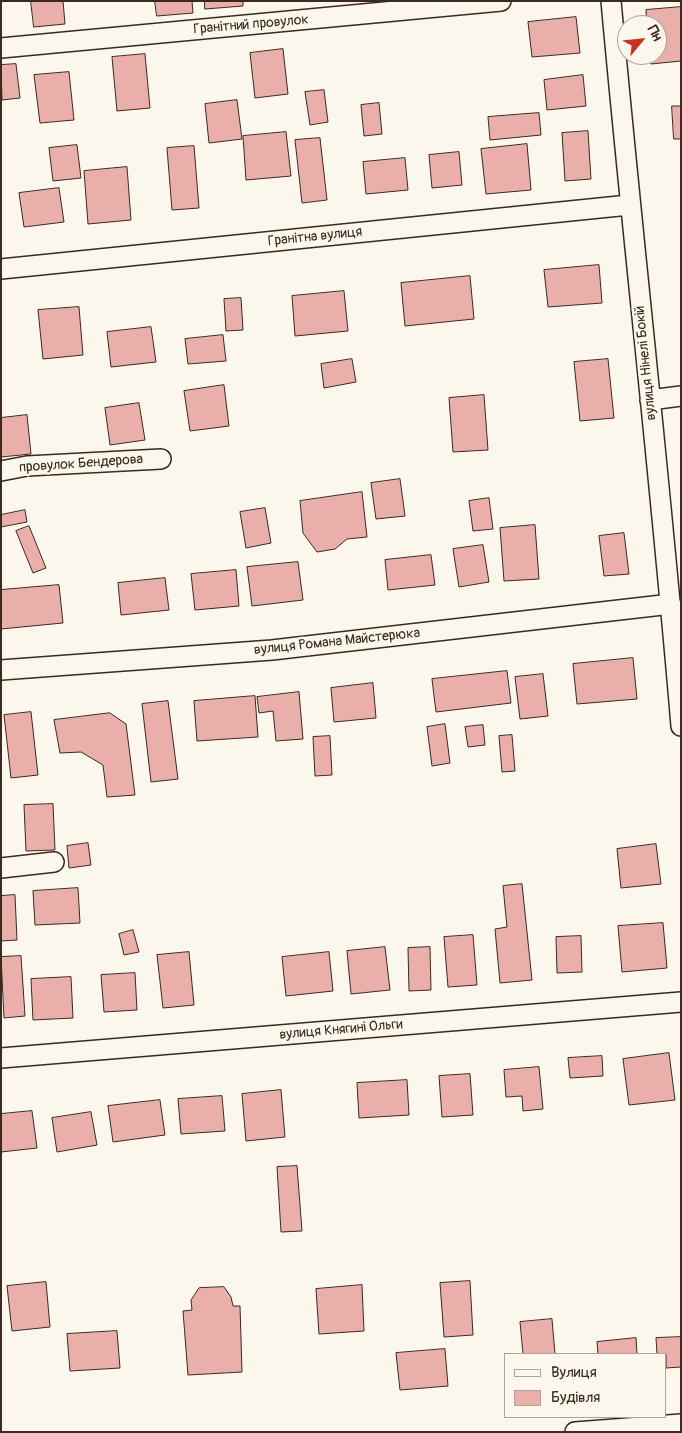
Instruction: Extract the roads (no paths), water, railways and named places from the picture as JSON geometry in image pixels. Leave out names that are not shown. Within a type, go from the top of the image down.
[{"type":"street","name":"Гранітний провулок","points":[[1,48],[501,1]]},
{"type":"street","name":"вулиця Нінелі Бокій","points":[[611,1],[629,205],[671,604],[681,726]]},
{"type":"street","name":"Гранітна вулиця","points":[[1,269],[629,205]]},
{"type":"street","points":[[650,400],[681,396]]},
{"type":"street","name":"провулок Бендерова","points":[[1,471],[27,466],[161,459]]},
{"type":"street","name":"вулиця Романа Майстерюка","points":[[1,670],[272,650],[671,604]]},
{"type":"street","points":[[1,868],[54,862]]},
{"type":"street","name":"вулиця Княгині Ольги","points":[[1,1058],[681,1002]]},
{"type":"street","points":[[575,1432],[681,1424]]}]
